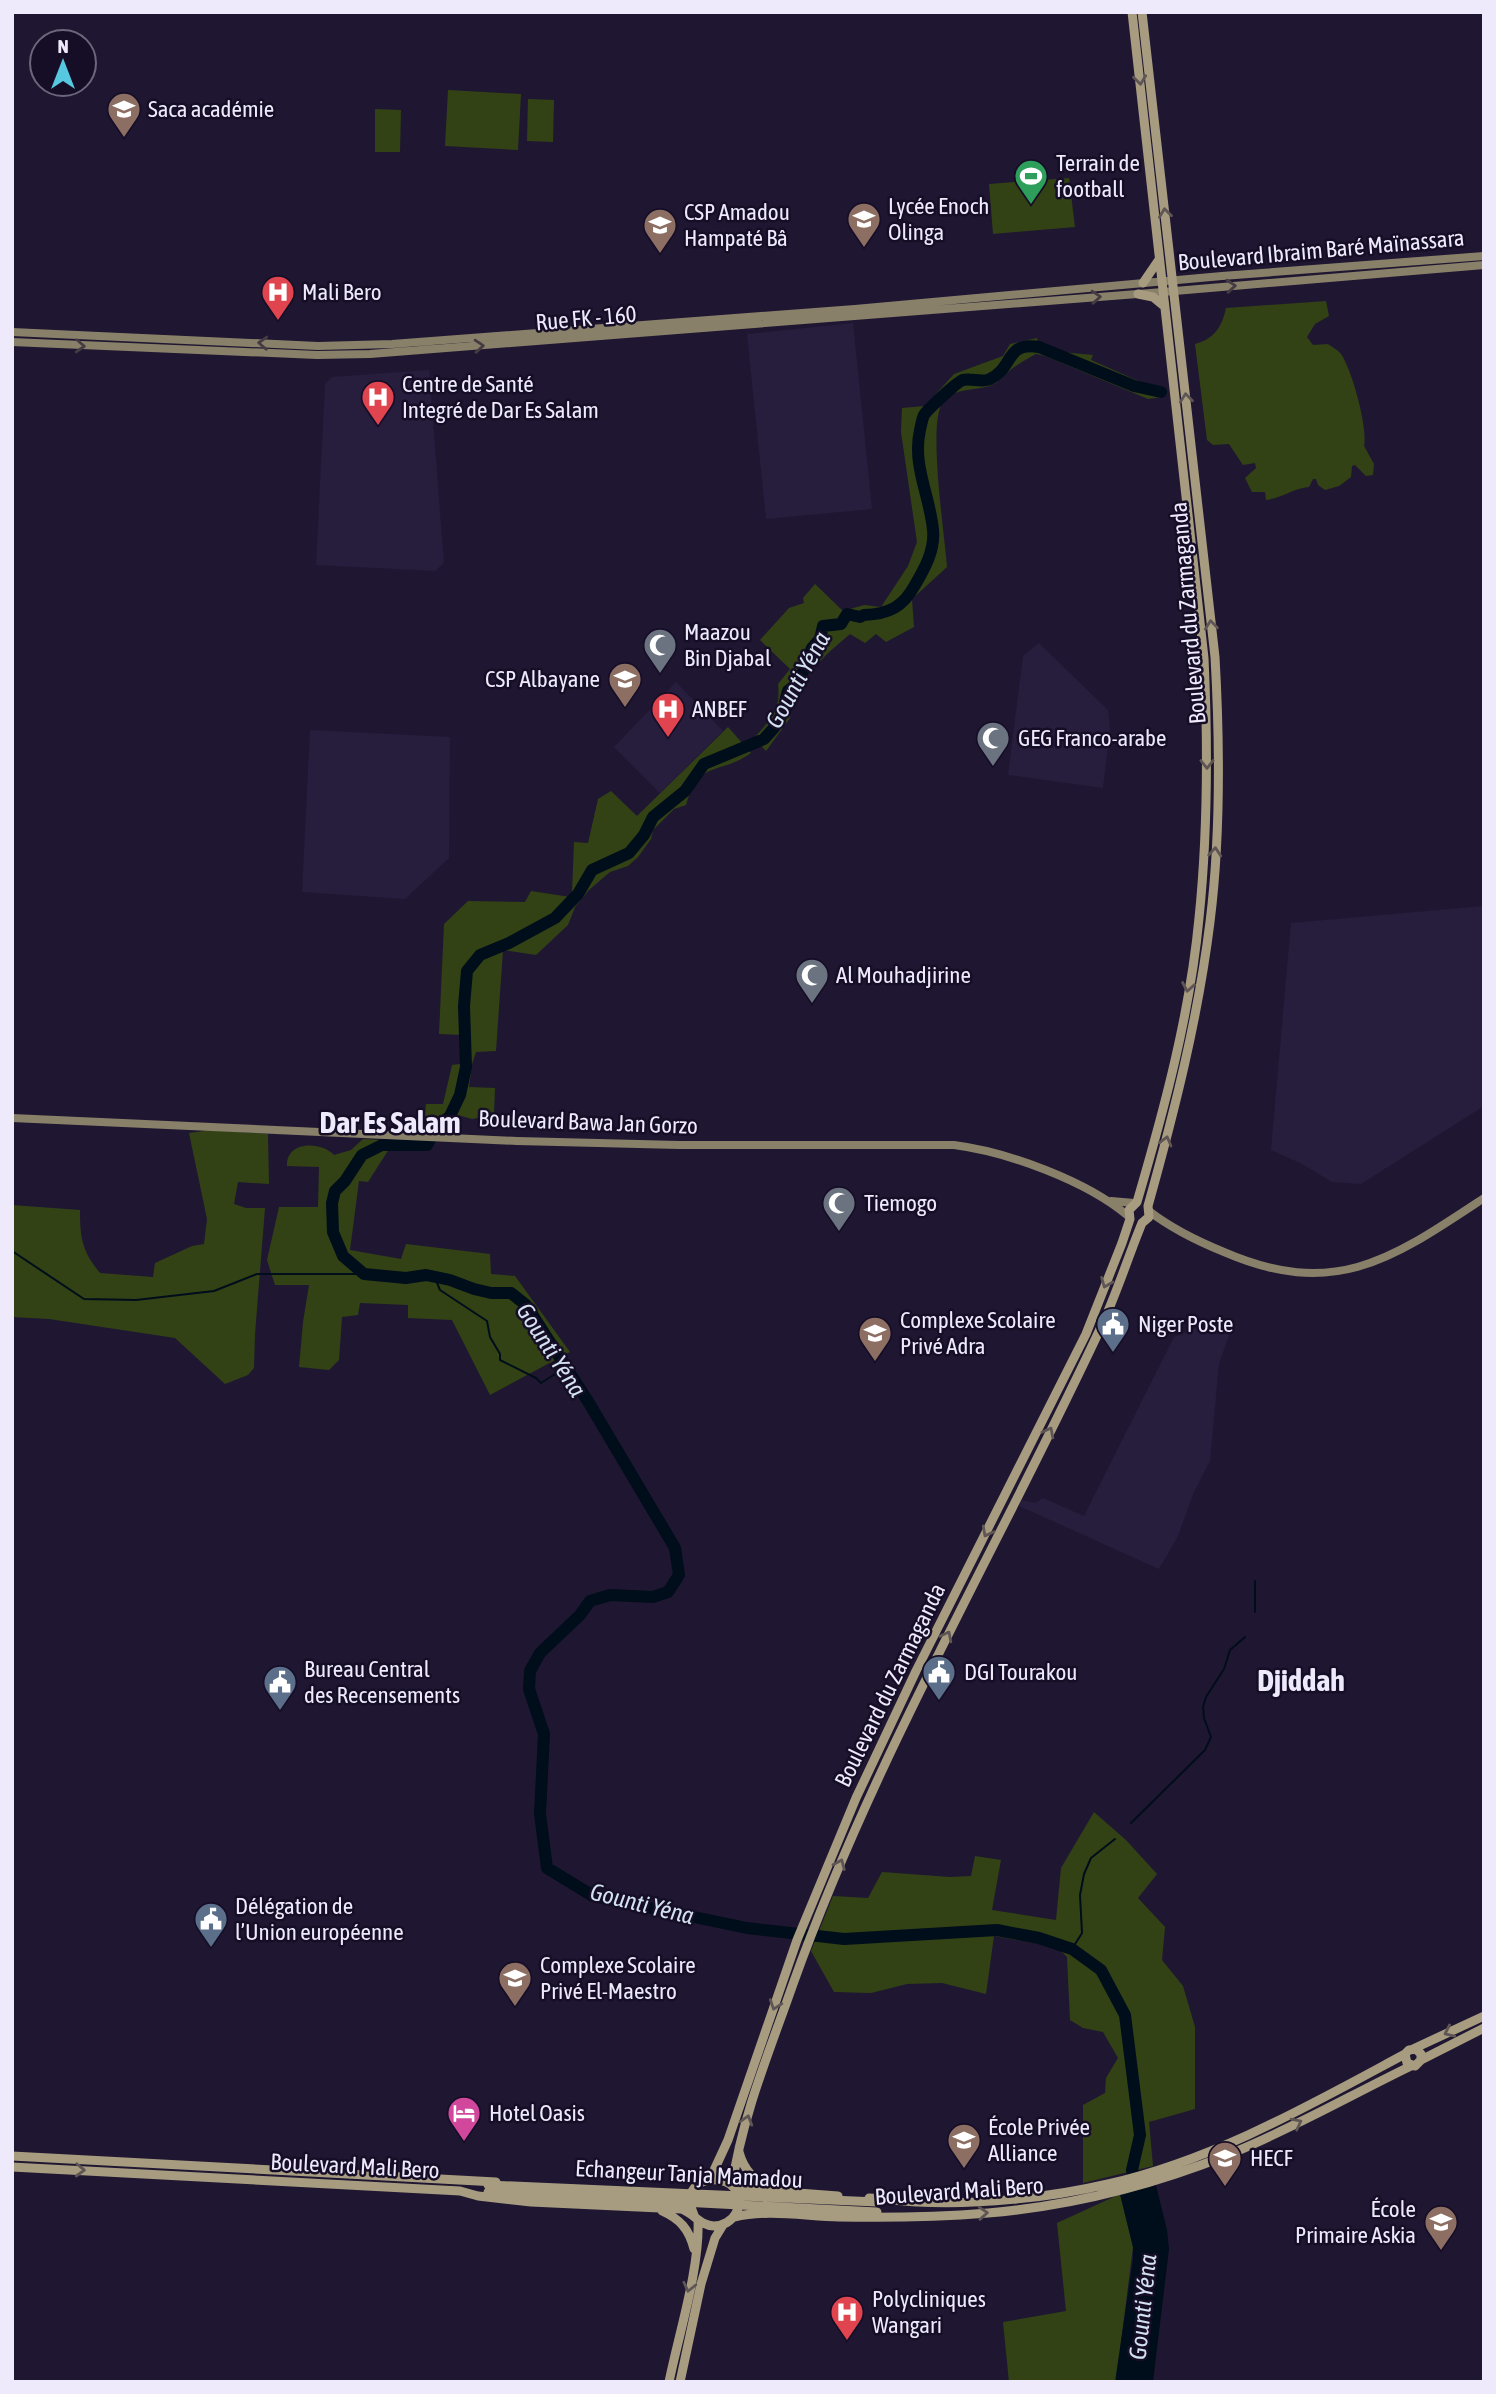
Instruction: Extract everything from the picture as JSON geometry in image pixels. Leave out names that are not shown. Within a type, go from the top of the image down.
[{"type":"main road","name":"Boulevard du Zarmaganda","points":[[1132,12],[1204,658],[1207,722],[1207,808],[1199,919],[1172,1075],[1135,1203]]},
{"type":"main road","name":"Boulevard du Zarmaganda","points":[[1142,12],[1215,657],[1219,722],[1218,804],[1210,920],[1191,1040],[1148,1209]]},
{"type":"main road","name":"Boulevard Ibraim Baré Maïnassara","points":[[1162,287],[1173,280],[1484,256]]},
{"type":"main road","points":[[1143,284],[1158,259]]},
{"type":"main road","name":"Boulevard Ibraim Baré Maïnassara","points":[[1162,287],[1174,291],[1484,265]]},
{"type":"main road","name":"Rue FK - 160","points":[[856,312],[1143,284],[1162,287]]},
{"type":"main road","name":"Rue FK - 160","points":[[12,342],[317,355],[370,354],[856,312],[1138,294],[1162,287]]},
{"type":"main road","points":[[1138,294],[1156,298],[1164,306]]},
{"type":"main road","name":"Rue FK - 160","points":[[12,332],[331,346],[681,326]]},
{"type":"main road","points":[[1190,526],[1200,525]]},
{"type":"main road","name":"Boulevard Bawa Jan Gorzo","points":[[12,1118],[517,1141],[679,1145],[954,1145],[1011,1157],[1111,1201],[1129,1217]]},
{"type":"main road","points":[[1167,1225],[1135,1223],[1129,1217],[1129,1210],[1135,1203],[1148,1209],[1167,1225],[1252,1264],[1296,1273],[1331,1274],[1380,1260],[1437,1230],[1484,1198]]},
{"type":"main road","name":"Boulevard Bawa Jan Gorzo","points":[[1111,1201],[1135,1203]]},
{"type":"main road","points":[[1143,1223],[1147,1219],[1148,1209]]},
{"type":"main road","name":"Boulevard du Zarmaganda","points":[[710,2179],[723,2154],[797,1940],[881,1743],[1086,1334],[1129,1217]]},
{"type":"main road","name":"Boulevard du Zarmaganda","points":[[733,2187],[738,2146],[766,2058],[814,1927],[891,1749],[1102,1324],[1143,1223]]},
{"type":"main road","points":[[881,1743],[891,1749]]},
{"type":"main road","name":"Boulevard Mali Bero","points":[[1142,2179],[1224,2146],[1292,2114],[1484,2015]]},
{"type":"main road","points":[[1421,2060],[1420,2052],[1409,2052],[1405,2061],[1411,2066],[1417,2065],[1421,2060],[1484,2028]]},
{"type":"main road","name":"Boulevard Mali Bero","points":[[734,2217],[760,2213],[838,2217],[915,2215],[1012,2210],[1069,2201],[1199,2165],[1247,2147],[1411,2066]]},
{"type":"main road","points":[[738,2146],[741,2160],[751,2175],[780,2193]]},
{"type":"main road","name":"Boulevard Mali Bero","points":[[12,2156],[179,2164],[460,2186],[493,2198],[681,2209],[696,2217]]},
{"type":"main road","name":"Boulevard Mali Bero","points":[[12,2167],[460,2186],[694,2190]]},
{"type":"main road","points":[[668,2382],[696,2257],[696,2217],[690,2202],[694,2190],[704,2181],[722,2180],[733,2187],[738,2200],[734,2217],[723,2225],[715,2238],[701,2284],[680,2382]]},
{"type":"main road","name":"Boulevard Mali Bero","points":[[733,2187],[780,2193],[916,2202],[1041,2196],[1127,2183]]},
{"type":"main road","name":"Echangeur Tanja Mamadou","points":[[460,2186],[877,2207],[915,2215]]},
{"type":"main road","name":"Echangeur Tanja Mamadou","points":[[877,2207],[916,2202]]},
{"type":"main road","points":[[657,2209],[674,2217],[688,2230],[696,2257]]},
{"type":"main road","points":[[696,2217],[710,2226],[723,2225]]},
{"type":"shaded area","points":[[853,323],[872,509],[766,519],[747,334]]},
{"type":"shaded area","points":[[429,370],[444,563],[435,571],[316,565],[325,384],[332,377]]},
{"type":"shaded area","points":[[1039,643],[1108,710],[1110,729],[1103,788],[1008,775],[1023,656]]},
{"type":"shaded area","name":"ANBEF","points":[[676,682],[723,731],[660,793],[614,747]]},
{"type":"shaded area","points":[[310,730],[450,737],[449,858],[405,899],[302,892]]},
{"type":"shaded area","points":[[1484,906],[1484,1106],[1361,1184],[1332,1182],[1271,1150],[1291,923]]},
{"type":"shaded area","points":[[1209,1318],[1227,1325],[1229,1335],[1219,1364],[1210,1461],[1194,1492],[1178,1536],[1159,1569],[1019,1506],[1021,1500],[1035,1503],[1043,1498],[1084,1516],[1174,1337],[1192,1330]]},
{"type":"green space","points":[[448,90],[521,94],[518,150],[445,146]]},
{"type":"green space","points":[[528,99],[554,100],[553,142],[527,141]]},
{"type":"green space","points":[[375,109],[401,110],[400,152],[375,152]]},
{"type":"green space","name":"Terrain de football","points":[[1069,178],[1075,227],[993,234],[989,184]]},
{"type":"green space","points":[[1326,301],[1329,316],[1315,324],[1307,337],[1313,345],[1328,344],[1340,353],[1345,362],[1361,413],[1364,446],[1374,464],[1373,475],[1366,476],[1355,465],[1352,466],[1351,477],[1339,486],[1325,490],[1313,479],[1309,487],[1266,500],[1265,492],[1252,492],[1245,478],[1256,468],[1255,463],[1243,465],[1229,444],[1213,445],[1207,440],[1195,344],[1216,331],[1226,308]]},
{"type":"green space","points":[[1037,338],[1039,350],[1093,355],[1091,360],[1152,387],[1161,392],[1162,397],[1148,399],[1036,354],[1013,368],[995,384],[960,391],[948,397],[938,413],[937,432],[938,480],[947,567],[912,599],[914,627],[886,642],[876,634],[865,643],[850,634],[828,653],[785,698],[791,705],[790,718],[766,751],[754,738],[774,714],[778,701],[778,684],[790,669],[760,640],[789,608],[804,603],[803,598],[815,584],[843,611],[864,605],[881,607],[908,566],[917,542],[901,432],[902,408],[925,406],[954,374],[1003,356],[1010,344]]},
{"type":"green space","points":[[728,727],[751,753],[704,774],[692,790],[686,805],[674,809],[653,830],[651,839],[638,857],[628,866],[610,872],[589,890],[575,907],[568,925],[536,955],[503,950],[496,1051],[476,1052],[469,1087],[495,1088],[494,1115],[472,1119],[458,1115],[446,1132],[405,1129],[405,1122],[424,1123],[426,1104],[443,1104],[452,1065],[460,1064],[463,1035],[439,1034],[444,924],[468,901],[525,902],[531,891],[570,897],[574,842],[588,843],[598,799],[611,791],[637,816]]},
{"type":"green space","points":[[211,1130],[268,1134],[269,1184],[238,1182],[234,1204],[246,1208],[265,1208],[254,1368],[248,1375],[225,1384],[175,1338],[49,1319],[12,1317],[12,1205],[80,1210],[83,1244],[100,1273],[153,1277],[155,1263],[192,1246],[204,1244],[207,1219],[189,1133]]},
{"type":"green space","points":[[363,1139],[433,1143],[431,1147],[389,1149],[368,1182],[359,1181],[350,1250],[401,1259],[406,1244],[490,1254],[491,1274],[515,1276],[570,1352],[490,1395],[452,1320],[408,1318],[408,1305],[360,1303],[358,1315],[342,1317],[339,1360],[329,1370],[299,1367],[309,1285],[275,1285],[267,1260],[279,1207],[318,1207],[319,1167],[287,1166],[288,1158],[292,1152],[305,1146],[321,1147],[334,1155],[351,1150]]},
{"type":"green space","points":[[1094,1812],[1126,1840],[1157,1874],[1138,1898],[1165,1927],[1162,1960],[1183,1986],[1195,2027],[1195,2109],[1149,2122],[1153,2166],[1083,2183],[1083,2105],[1105,2093],[1106,2078],[1118,2058],[1103,2032],[1083,2028],[1070,2020],[1067,1957],[1057,1947],[994,1936],[986,1994],[942,1983],[907,1984],[871,1993],[834,1992],[811,1951],[833,1896],[868,1898],[882,1872],[971,1876],[975,1856],[1001,1860],[992,1910],[1056,1920],[1061,1868]]},
{"type":"green space","points":[[1120,2194],[1133,2247],[1120,2350],[1140,2382],[1009,2382],[1003,2322],[1066,2311],[1057,2223]]},
{"type":"water","points":[[1156,2185],[1169,2249],[1153,2382],[1115,2382],[1133,2259],[1133,2247],[1120,2194]]},
{"type":"waterway","name":"Gounti Yéna","points":[[1138,2188],[1132,2170],[1140,2135],[1125,2015],[1101,1970],[1072,1949],[1039,1938],[997,1930],[844,1939],[747,1928],[593,1896],[547,1868],[540,1814],[544,1734],[529,1689],[530,1671],[540,1653],[580,1615],[590,1601],[610,1595],[653,1597],[668,1592],[679,1575],[675,1548],[589,1403],[526,1305],[511,1293],[491,1293],[426,1275],[406,1278],[364,1274],[343,1256],[333,1232],[332,1203],[335,1191],[362,1155],[382,1145],[427,1145],[436,1129],[450,1116],[460,1095],[466,1067],[464,1006],[467,971],[480,955],[555,918],[578,894],[592,870],[629,853],[644,835],[653,817],[685,791],[704,764],[764,739],[788,705],[788,691],[799,682],[812,648],[820,639],[823,626],[841,624],[847,614],[860,617],[888,611],[900,604],[910,593],[926,565],[932,545],[933,530],[920,468],[918,443],[924,415],[936,402],[963,380],[990,379],[1003,369],[1015,352],[1028,346],[1039,347],[1134,386],[1161,392]]},
{"type":"waterway","points":[[12,1251],[84,1299],[136,1300],[214,1291],[257,1274],[364,1274]]},
{"type":"waterway","points":[[435,1278],[440,1290],[487,1321],[490,1337],[500,1354],[500,1360],[541,1383],[566,1367]]},
{"type":"waterway","points":[[1255,1581],[1255,1612]]},
{"type":"waterway","points":[[1131,1823],[1205,1750],[1211,1737],[1204,1718],[1206,1697],[1224,1669],[1230,1650],[1245,1637]]},
{"type":"waterway","points":[[1072,1949],[1082,1933],[1080,1895],[1084,1874],[1091,1858],[1115,1839]]},
{"type":"place","name":"Saca académie","points":[[124,139]]},
{"type":"place","name":"Terrain de football","points":[[1031,206]]},
{"type":"place","name":"Lycée Enoch Olinga","points":[[864,249]]},
{"type":"place","name":"CSP Amadou Hampaté Bâ","points":[[660,255]]},
{"type":"place","name":"Mali Bero","points":[[278,322]]},
{"type":"place","name":"Centre de Santé Integré de Dar Es Salam","points":[[378,427]]},
{"type":"place","name":"Maazou Bin Djabal","points":[[660,675]]},
{"type":"place","name":"CSP Albayane","points":[[625,709]]},
{"type":"place","name":"ANBEF","points":[[668,739]]},
{"type":"place","name":"GEG Franco-arabe","points":[[993,768]]},
{"type":"place","name":"Al Mouhadjirine","points":[[812,1005]]},
{"type":"place","name":"Tiemogo","points":[[839,1233]]},
{"type":"place","name":"Niger Poste","points":[[1113,1354]]},
{"type":"place","name":"Complexe Scolaire Privé Adra","points":[[875,1363]]},
{"type":"place","name":"DGI Tourakou","points":[[939,1702]]},
{"type":"place","name":"Bureau Central des Recensements","points":[[280,1712]]},
{"type":"place","name":"Délégation de l’Union européenne","points":[[211,1949]]},
{"type":"place","name":"Complexe Scolaire Privé El-Maestro","points":[[515,2008]]},
{"type":"place","name":"Hotel Oasis","points":[[464,2143]]},
{"type":"place","name":"École Privée Alliance","points":[[964,2170]]},
{"type":"place","name":"HECF","points":[[1225,2188]]},
{"type":"place","name":"École Primaire Askia","points":[[1441,2252]]},
{"type":"place","name":"Polycliniques Wangari","points":[[847,2342]]},
{"type":"district","name":"Dar Es Salam","points":[[390,1123]]},
{"type":"district","name":"Djiddah","points":[[1301,1681]]}]
